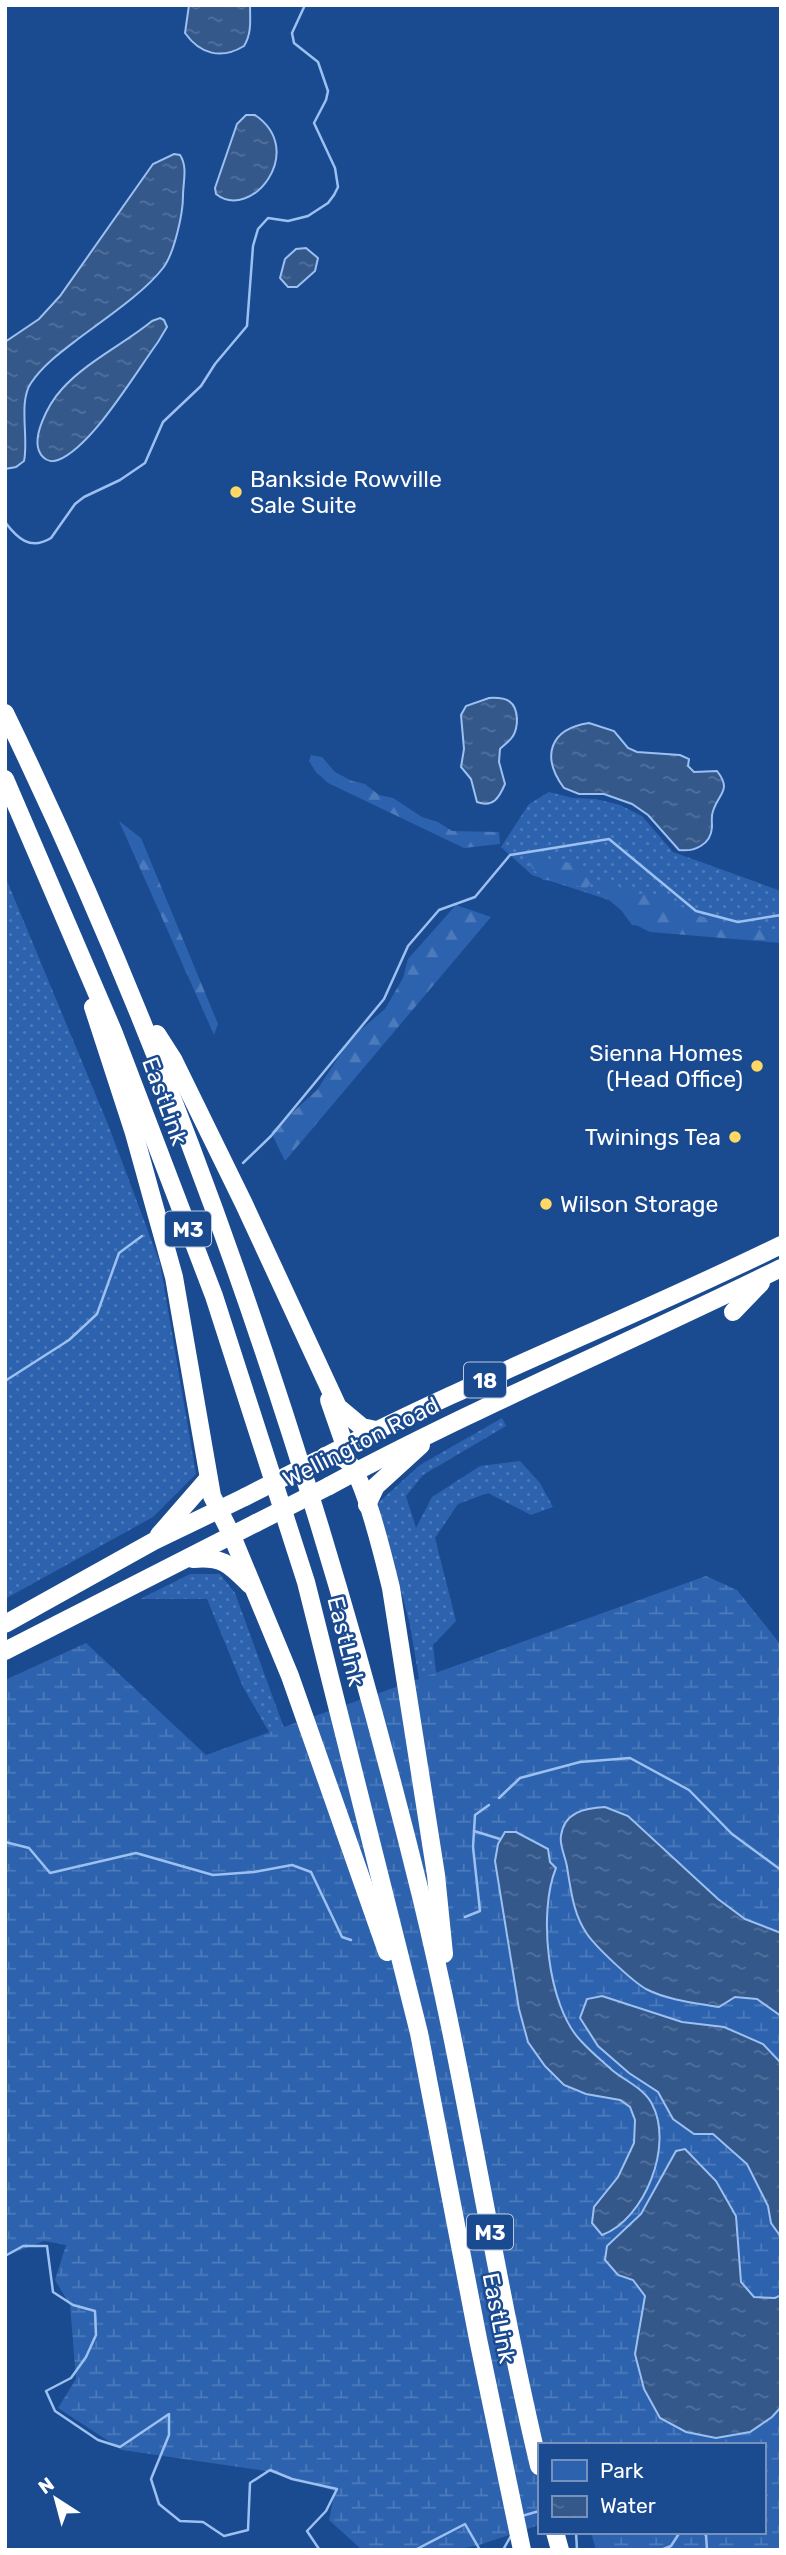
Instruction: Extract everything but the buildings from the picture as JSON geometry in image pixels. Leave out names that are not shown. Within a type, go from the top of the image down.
[{"type":"highway","name":"EastLink","points":[[5,713],[134,999],[239,1276],[307,1485],[384,1752],[449,2014],[506,2324],[537,2458]]},
{"type":"highway","name":"EastLink","points":[[5,779],[113,1031],[214,1296],[306,1583],[419,2034],[522,2550]]},
{"type":"highway","points":[[82,961],[95,1018],[134,1133],[174,1276],[198,1405],[208,1480],[236,1524],[255,1590],[290,1676],[377,1924],[419,2034]]},
{"type":"highway","points":[[134,999],[173,1059],[277,1273],[338,1407],[362,1427],[376,1430]]},
{"type":"highway","name":"Wellington Road","points":[[5,1624],[154,1541],[236,1524],[332,1484],[349,1459],[376,1430],[710,1280],[781,1245]]},
{"type":"highway","points":[[733,1312],[764,1281],[781,1269]]},
{"type":"highway","name":"Wellington Road","points":[[236,1524],[228,1510],[241,1499],[321,1458],[337,1455],[349,1459],[436,1430],[781,1269]]},
{"type":"highway","points":[[710,1280],[719,1299]]},
{"type":"highway","points":[[326,1383],[330,1404],[367,1505],[391,1588],[436,1875],[449,2014]]},
{"type":"highway","points":[[367,1505],[376,1486],[436,1430]]},
{"type":"highway","points":[[154,1541],[208,1480]]},
{"type":"highway","name":"Wellington Road","points":[[5,1651],[187,1559],[236,1524]]},
{"type":"highway","points":[[187,1559],[211,1557],[221,1560],[255,1590]]},
{"type":"green space","points":[[311,755],[322,757],[335,772],[365,784],[379,795],[393,798],[422,817],[438,822],[452,831],[499,832],[500,844],[464,848],[328,783],[309,761]]},
{"type":"green space","points":[[549,792],[620,805],[642,816],[673,852],[781,891],[781,941],[632,925],[609,900],[532,875],[501,847],[529,804]]},
{"type":"green space","points":[[119,821],[141,838],[218,1024],[214,1035]]},
{"type":"green space","points":[[527,853],[538,853],[554,862],[559,860],[580,866],[598,881],[615,884],[635,894],[649,894],[673,902],[696,915],[728,924],[758,927],[774,936],[781,936],[781,943],[650,932],[640,927],[591,883],[586,889],[561,881],[543,880],[531,866]]},
{"type":"green space","points":[[5,876],[109,1127],[160,1263],[196,1474],[153,1517],[5,1599]]},
{"type":"green space","points":[[456,905],[491,917],[285,1161],[271,1132],[317,1090],[351,1038],[385,1009],[403,978],[408,959]]},
{"type":"green space","points":[[502,1418],[506,1426],[423,1475],[406,1496],[416,1528],[432,1497],[480,1466],[520,1461],[540,1483],[553,1507],[531,1515],[488,1493],[458,1504],[435,1538],[456,1621],[433,1645],[452,1813],[441,1811],[410,1625],[378,1503],[420,1465]]},
{"type":"green space","points":[[190,1574],[220,1574],[235,1593],[292,1750],[285,1760],[243,1687],[207,1599],[140,1599]]},
{"type":"green space","points":[[706,1576],[737,1590],[781,1645],[781,2550],[596,2550],[592,2534],[765,2534],[765,2443],[538,2443],[538,2525],[476,2546],[450,2550],[362,2550],[329,2520],[335,2491],[266,2471],[122,2450],[58,2408],[76,2379],[70,2305],[55,2280],[66,2245],[44,2241],[5,2256],[5,1680],[86,1643],[206,1755]]},
{"type":"water","points":[[189,5],[250,5],[249,31],[244,46],[219,54],[197,46],[185,33]]},
{"type":"water","points":[[246,115],[255,115],[270,130],[276,146],[275,163],[258,191],[244,199],[230,200],[216,194],[215,188],[237,124]]},
{"type":"water","points":[[174,154],[180,155],[184,170],[183,204],[180,223],[167,262],[145,287],[59,354],[36,376],[25,400],[24,461],[16,467],[5,469],[5,342],[39,319],[60,296],[153,164]]},
{"type":"water","points":[[306,248],[318,258],[315,271],[297,287],[288,287],[280,278],[285,259],[296,249]]},
{"type":"water","points":[[160,318],[167,327],[99,425],[71,452],[56,461],[45,458],[39,450],[39,432],[46,412],[62,389],[94,362]]},
{"type":"water","points":[[489,698],[509,701],[515,708],[517,721],[513,736],[500,749],[499,762],[505,784],[495,800],[483,804],[477,802],[471,779],[461,767],[464,749],[461,715],[466,706]]},
{"type":"water","points":[[589,723],[614,731],[628,748],[637,752],[680,755],[689,759],[688,766],[694,772],[717,771],[724,787],[713,811],[711,833],[705,843],[690,850],[679,850],[648,815],[632,804],[604,794],[579,794],[564,788],[553,766],[553,746],[565,731]]},
{"type":"water","points":[[605,1807],[628,1816],[718,1899],[745,1919],[781,1933],[781,2016],[757,1999],[735,1997],[719,2007],[654,1993],[632,1979],[592,1940],[582,1926],[576,1910],[561,1836],[566,1821],[577,1813]]},
{"type":"water","points":[[505,1832],[516,1832],[548,1849],[550,1862],[556,1868],[548,1908],[549,1957],[553,1982],[569,2025],[596,2056],[649,2098],[658,2121],[660,2140],[657,2159],[643,2197],[631,2214],[602,2235],[592,2223],[594,2207],[618,2177],[634,2143],[635,2120],[630,2107],[620,2100],[586,2094],[564,2085],[545,2066],[528,2042],[519,2009],[495,1861],[498,1844]]},
{"type":"water","points":[[602,1996],[682,2022],[724,2027],[763,2044],[781,2063],[781,2237],[771,2223],[768,2206],[747,2164],[713,2134],[694,2134],[673,2119],[658,2092],[629,2073],[598,2046],[580,2018],[587,1999]]},
{"type":"water","points":[[685,2149],[716,2181],[736,2216],[741,2282],[754,2297],[775,2298],[781,2295],[781,2407],[772,2417],[750,2432],[716,2438],[686,2432],[660,2418],[644,2389],[635,2354],[645,2296],[633,2280],[618,2275],[605,2260],[607,2246],[641,2214],[676,2151]]},
{"type":"waterway","points":[[5,522],[19,538],[30,543],[43,542],[51,538],[75,504],[84,497],[120,480],[145,463],[163,422],[201,386],[215,364],[247,326],[253,246],[258,229],[268,218],[288,221],[308,216],[328,203],[334,195],[338,187],[335,168],[314,123],[328,91],[318,62],[294,43],[292,33],[305,5]]},
{"type":"waterway","points":[[243,1163],[271,1136],[384,999],[408,946],[439,910],[475,897],[510,855],[609,839],[696,911],[738,922],[781,915]]},
{"type":"waterway","points":[[5,1381],[69,1340],[97,1314],[119,1253],[142,1236]]},
{"type":"waterway","points":[[499,1798],[520,1778],[580,1762],[630,1758],[689,1790],[732,1834],[781,1870]]},
{"type":"waterway","points":[[465,1917],[480,1911],[473,1847],[475,1815],[489,1805]]},
{"type":"waterway","points":[[474,1831],[500,1839]]},
{"type":"waterway","points":[[5,1842],[29,1848],[50,1873],[136,1853],[213,1875],[254,1872],[292,1865],[311,1872],[342,1937],[351,1940]]},
{"type":"waterway","points":[[5,2256],[23,2246],[47,2246],[53,2292],[73,2305],[95,2311],[96,2335],[86,2357],[71,2378],[46,2391],[55,2411],[98,2440],[120,2447],[169,2414],[169,2435],[151,2479],[159,2504],[180,2521],[203,2522],[224,2536],[248,2530],[250,2483],[270,2470],[292,2479],[337,2489],[326,2511],[307,2531],[319,2549],[323,2550]]},
{"type":"waterway","points":[[522,2516],[538,2511]]},
{"type":"waterway","points":[[415,2550],[465,2524],[480,2550]]},
{"type":"waterway","points":[[503,2550],[512,2534]]},
{"type":"waterway","points":[[576,2534],[577,2550]]},
{"type":"waterway","points":[[661,2550],[671,2546],[679,2534]]},
{"type":"waterway","points":[[704,2534],[707,2550]]},
{"type":"place","name":"Bankside Rowville Sale Suite","points":[[236,492]]},
{"type":"place","name":"Sienna Homes (Head Office)","points":[[757,1066]]},
{"type":"place","name":"Twinings Tea","points":[[735,1137]]},
{"type":"place","name":"Wilson Storage","points":[[546,1204]]}]
